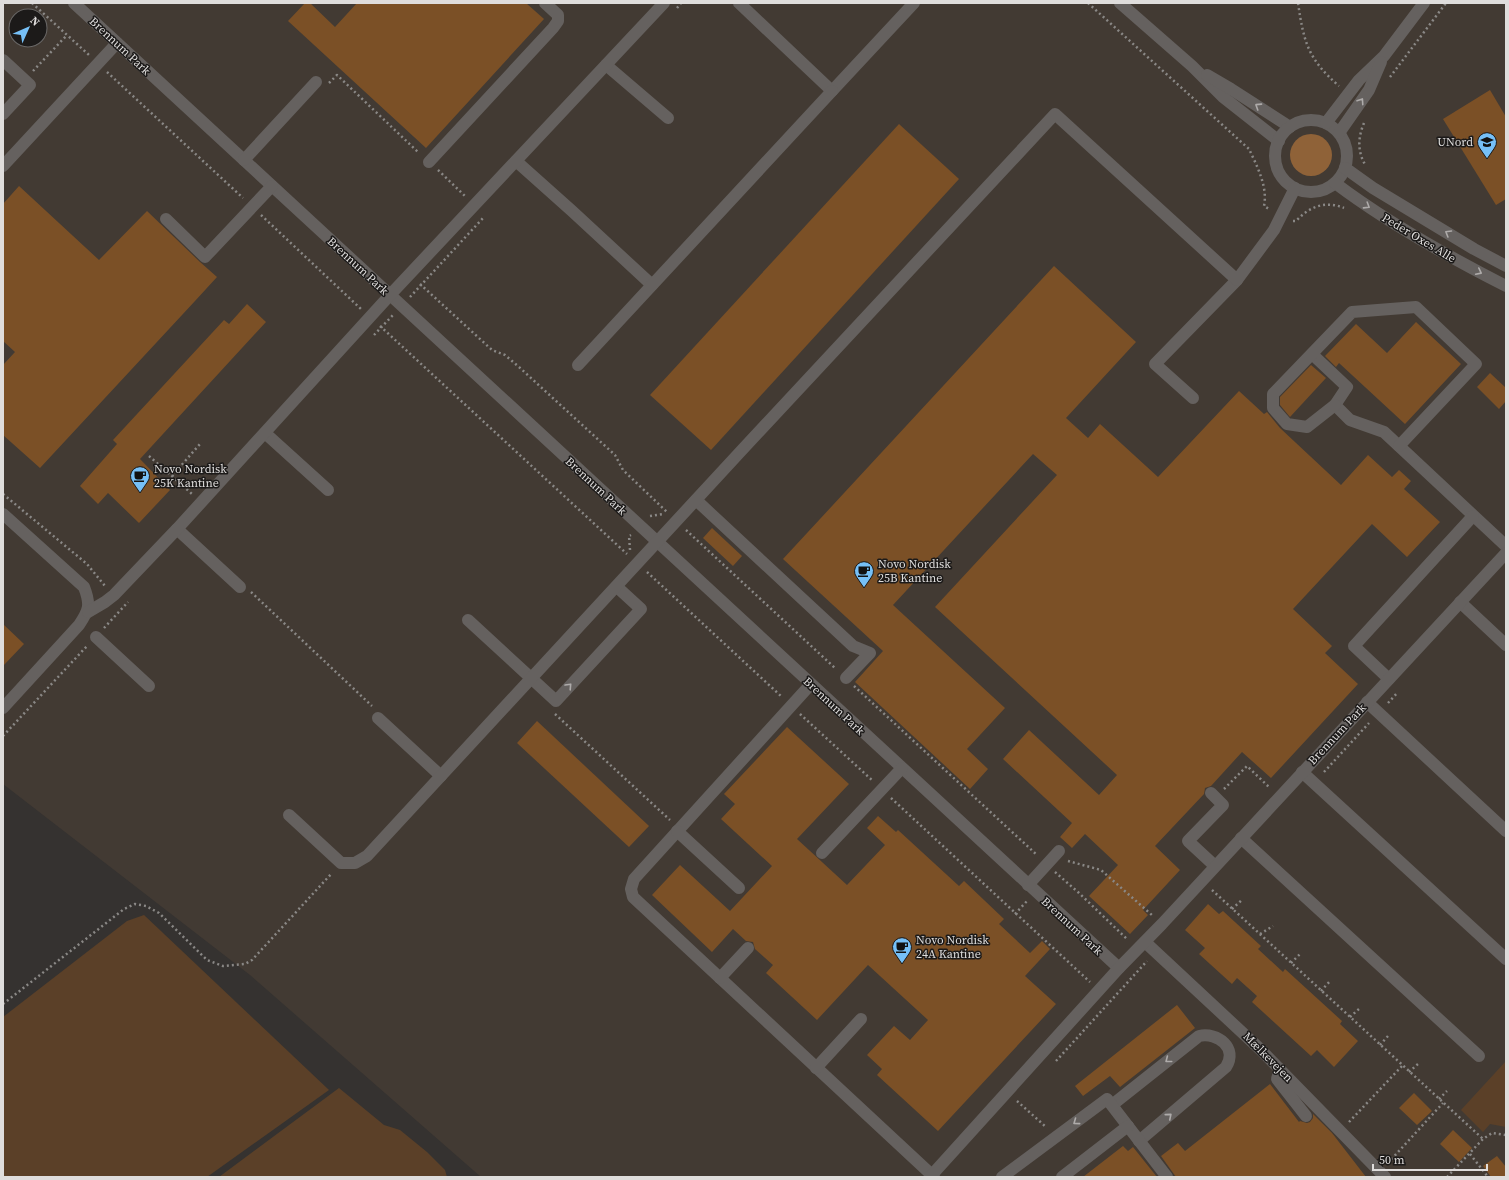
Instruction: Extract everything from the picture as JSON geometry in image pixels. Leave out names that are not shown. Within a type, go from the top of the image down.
[{"type":"street","name":"Brennum Park","points":[[74,3],[1119,968]]},
{"type":"street","points":[[429,162],[553,28],[558,21],[558,15],[545,3]]},
{"type":"street","points":[[3,708],[79,624],[88,612],[114,595],[177,529],[390,295],[664,3]]},
{"type":"street","points":[[740,3],[832,90]]},
{"type":"street","points":[[578,365],[914,3]]},
{"type":"street","points":[[1120,3],[1192,66],[1223,97],[1279,141]]},
{"type":"street","points":[[1326,123],[1359,80],[1384,56],[1424,3]]},
{"type":"street","points":[[3,166],[117,43]]},
{"type":"street","points":[[1339,133],[1369,90],[1384,56]]},
{"type":"street","points":[[3,60],[30,85],[3,114]]},
{"type":"street","points":[[606,65],[668,118]]},
{"type":"street","points":[[1192,66],[1290,127]]},
{"type":"street","points":[[244,160],[316,82]]},
{"type":"street","points":[[288,815],[341,863],[355,864],[361,860],[617,587],[657,542],[1055,114],[1237,280]]},
{"type":"street","points":[[1314,120],[1326,123],[1339,133],[1345,144],[1347,156],[1345,168],[1336,183],[1326,189],[1316,192],[1305,192],[1286,182],[1276,162],[1276,152],[1279,141],[1290,127],[1301,122],[1314,120]]},
{"type":"street","points":[[516,161],[652,285]]},
{"type":"street","name":"Peder Oxes Alle","points":[[1345,168],[1386,196],[1474,249],[1506,266]]},
{"type":"street","name":"Peder Oxes Alle","points":[[1336,183],[1363,204],[1462,263],[1506,286]]},
{"type":"street","points":[[166,219],[205,257],[272,186]]},
{"type":"street","points":[[1193,398],[1155,364],[1237,280],[1274,230],[1295,188]]},
{"type":"street","points":[[1312,354],[1347,387],[1335,405],[1307,427],[1287,424],[1273,408],[1274,394],[1312,354],[1352,312],[1416,307],[1476,364],[1399,446]]},
{"type":"street","points":[[1335,405],[1350,420],[1384,432],[1506,546]]},
{"type":"street","points":[[265,433],[328,490]]},
{"type":"street","points":[[696,500],[853,646],[870,652],[846,678]]},
{"type":"street","points":[[3,514],[84,588],[89,599],[88,612]]},
{"type":"street","points":[[1389,679],[1354,646],[1473,516]]},
{"type":"street","points":[[177,529],[245,589]]},
{"type":"street","name":"Brennum Park","points":[[932,1176],[1119,968],[1142,946],[1506,553]]},
{"type":"street","points":[[468,620],[556,701],[641,609],[617,587]]},
{"type":"street","points":[[1460,602],[1506,645]]},
{"type":"street","points":[[96,637],[149,686]]},
{"type":"street","points":[[811,684],[634,879],[631,889],[633,897],[932,1176]]},
{"type":"street","points":[[1368,702],[1506,831]]},
{"type":"street","points":[[376,713],[441,776]]},
{"type":"street","points":[[822,853],[902,768]]},
{"type":"street","points":[[1302,772],[1506,959]]},
{"type":"street","points":[[1213,795],[1223,805],[1188,841],[1215,866]]},
{"type":"street","points":[[679,830],[739,888]]},
{"type":"street","points":[[1241,838],[1479,1056]]},
{"type":"street","points":[[1028,885],[1047,864],[1062,856]]},
{"type":"street","name":"Mælkevejen","points":[[1142,946],[1262,1050],[1383,1174]]},
{"type":"street","points":[[720,978],[748,948]]},
{"type":"street","points":[[816,1068],[861,1019]]},
{"type":"street","points":[[1002,1177],[1056,1136],[1110,1102],[1199,1036],[1215,1036],[1225,1044],[1229,1050],[1230,1057],[1229,1063],[1226,1067],[1139,1141]]},
{"type":"street","points":[[1280,1069],[1277,1079],[1306,1116]]},
{"type":"street","points":[[1110,1102],[1167,1177]]},
{"type":"street","points":[[1062,1177],[1128,1126]]},
{"type":"path","points":[[32,3],[1111,1001]]},
{"type":"path","points":[[1088,3],[1249,149],[1257,166],[1266,196],[1264,206],[1281,216],[1296,221],[1305,212],[1315,207],[1336,204],[1357,214],[1363,204]]},
{"type":"path","points":[[1298,3],[1305,40],[1314,60],[1349,94]]},
{"type":"path","points":[[1387,81],[1446,3]]},
{"type":"path","points":[[25,80],[67,35]]},
{"type":"path","points":[[316,82],[325,88],[337,75],[475,205]]},
{"type":"path","points":[[1364,122],[1360,134],[1359,146],[1363,161],[1369,169]]},
{"type":"path","points":[[410,274],[488,347],[505,355],[615,455],[623,470],[666,511],[1047,864],[1142,946]]},
{"type":"path","points":[[172,476],[200,444]]},
{"type":"path","points":[[149,456],[189,492]]},
{"type":"path","points":[[3,494],[87,564],[114,595]]},
{"type":"path","points":[[621,560],[631,550],[629,536],[649,516],[662,515],[666,511]]},
{"type":"path","points":[[245,589],[376,713]]},
{"type":"path","points":[[553,712],[679,830]]},
{"type":"path","points":[[1213,795],[1247,766],[1279,797]]},
{"type":"path","points":[[1062,856],[1101,870],[1162,924]]},
{"type":"path","points":[[3,1004],[124,909],[135,904],[146,906],[159,913],[206,960],[223,966],[245,964],[252,960],[341,863]]},
{"type":"path","points":[[1212,890],[1483,1140]]},
{"type":"path","points":[[1232,909],[1243,899]]},
{"type":"path","points":[[1260,934],[1273,926]]},
{"type":"path","points":[[1291,963],[1301,953]]},
{"type":"path","points":[[1321,991],[1330,981]]},
{"type":"path","points":[[1350,1018],[1360,1008]]},
{"type":"path","points":[[1380,1045],[1388,1036]]},
{"type":"path","points":[[1409,1072],[1419,1063]]},
{"type":"path","points":[[1340,1131],[1402,1066]]},
{"type":"path","points":[[1439,1100],[1448,1091]]},
{"type":"path","points":[[1007,1092],[1056,1136]]},
{"type":"path","points":[[1383,1174],[1443,1103]]},
{"type":"path","points":[[1448,1177],[1483,1140],[1492,1133],[1506,1135]]},
{"type":"path","points":[[1470,1154],[1488,1177]]},
{"type":"shaded area","points":[[3,3],[1506,3],[1506,1177],[481,1177],[250,975],[3,784]]},
{"type":"shaded area","points":[[1311,134],[1326,140],[1332,155],[1326,170],[1311,176],[1296,170],[1290,155],[1296,140]]},
{"type":"shaded area","points":[[144,915],[329,1090],[207,1177],[3,1177],[3,1017],[127,921]]},
{"type":"shaded area","points":[[1506,1061],[1506,1127],[1490,1124],[1483,1132],[1461,1110]]},
{"type":"shaded area","points":[[339,1088],[384,1125],[400,1130],[427,1152],[445,1170],[447,1177],[219,1177]]},
{"type":"building","points":[[305,3],[310,3],[335,27],[357,3],[526,3],[544,19],[426,148],[288,21]]},
{"type":"building","name":"UNord","points":[[1490,90],[1506,117],[1506,199],[1496,205],[1443,119]]},
{"type":"building","points":[[899,124],[959,179],[711,450],[650,395]]},
{"type":"building","points":[[19,186],[99,260],[147,211],[217,277],[40,468],[3,435],[3,365],[15,352],[3,341],[3,204]]},
{"type":"building","points":[[1054,266],[1136,342],[1066,418],[1088,438],[1100,424],[1158,477],[1239,391],[1264,414],[1267,412],[1280,428],[1341,485],[1368,455],[1392,477],[1399,470],[1411,481],[1404,489],[1440,522],[1407,557],[1372,524],[1293,609],[1332,646],[1325,653],[1358,684],[1271,778],[1242,752],[1211,786],[1205,788],[1204,794],[1155,846],[1180,870],[1143,910],[1148,915],[1130,934],[1089,896],[1118,865],[1085,834],[1072,848],[1060,837],[1072,823],[1003,759],[1029,730],[1099,795],[1117,775],[935,607],[1057,475],[1033,454],[893,605],[1005,708],[967,749],[988,769],[970,789],[855,682],[883,651],[783,559]]},
{"type":"building","points":[[247,304],[266,322],[140,459],[170,490],[139,523],[108,493],[98,504],[80,486],[117,444],[113,440],[224,320],[229,324]]},
{"type":"building","points":[[1416,322],[1461,364],[1405,424],[1339,363],[1336,367],[1325,356],[1356,324],[1387,353]]},
{"type":"building","points":[[1311,365],[1326,378],[1290,417],[1280,405],[1280,397]]},
{"type":"building","points":[[1490,373],[1506,388],[1506,401],[1499,409],[1477,387]]},
{"type":"building","points":[[712,528],[742,556],[733,566],[703,538]]},
{"type":"building","points":[[3,624],[24,644],[3,666]]},
{"type":"building","points":[[537,721],[649,826],[629,847],[517,743]]},
{"type":"building","points":[[787,727],[849,784],[797,839],[847,885],[885,845],[867,828],[878,816],[896,832],[898,830],[959,886],[964,881],[1004,919],[999,924],[1030,953],[1042,941],[1050,949],[1025,976],[1056,1004],[938,1131],[877,1075],[882,1069],[867,1055],[894,1026],[910,1040],[928,1020],[868,965],[817,1020],[766,973],[773,965],[755,949],[753,942],[746,941],[733,929],[712,952],[652,895],[680,865],[730,911],[772,866],[721,819],[735,804],[724,794]]},
{"type":"building","points":[[1208,904],[1219,914],[1223,911],[1261,946],[1258,949],[1283,972],[1285,969],[1342,1021],[1340,1024],[1358,1041],[1334,1067],[1317,1050],[1311,1056],[1252,1002],[1257,996],[1237,978],[1232,984],[1199,954],[1205,948],[1185,930]]},
{"type":"building","points":[[1177,1005],[1195,1028],[1120,1087],[1110,1076],[1083,1096],[1075,1086]]},
{"type":"building","points":[[1270,1084],[1299,1122],[1310,1122],[1313,1118],[1313,1114],[1332,1133],[1366,1177],[1176,1177],[1161,1156],[1178,1143],[1185,1151]]},
{"type":"building","points":[[1414,1093],[1432,1111],[1417,1125],[1399,1108]]},
{"type":"building","points":[[1453,1130],[1472,1148],[1459,1162],[1440,1144]]},
{"type":"building","points":[[1123,1146],[1128,1151],[1133,1147],[1157,1177],[1083,1177]]},
{"type":"building","points":[[1497,1156],[1506,1167],[1506,1177],[1491,1177],[1483,1166]]},
{"type":"place","name":"UNord","points":[[1487,159]]},
{"type":"place","name":"Novo Nordisk 25K Kantine","points":[[140,493]]},
{"type":"place","name":"Novo Nordisk 25B Kantine","points":[[864,588]]},
{"type":"place","name":"Novo Nordisk 24A Kantine","points":[[902,964]]}]
